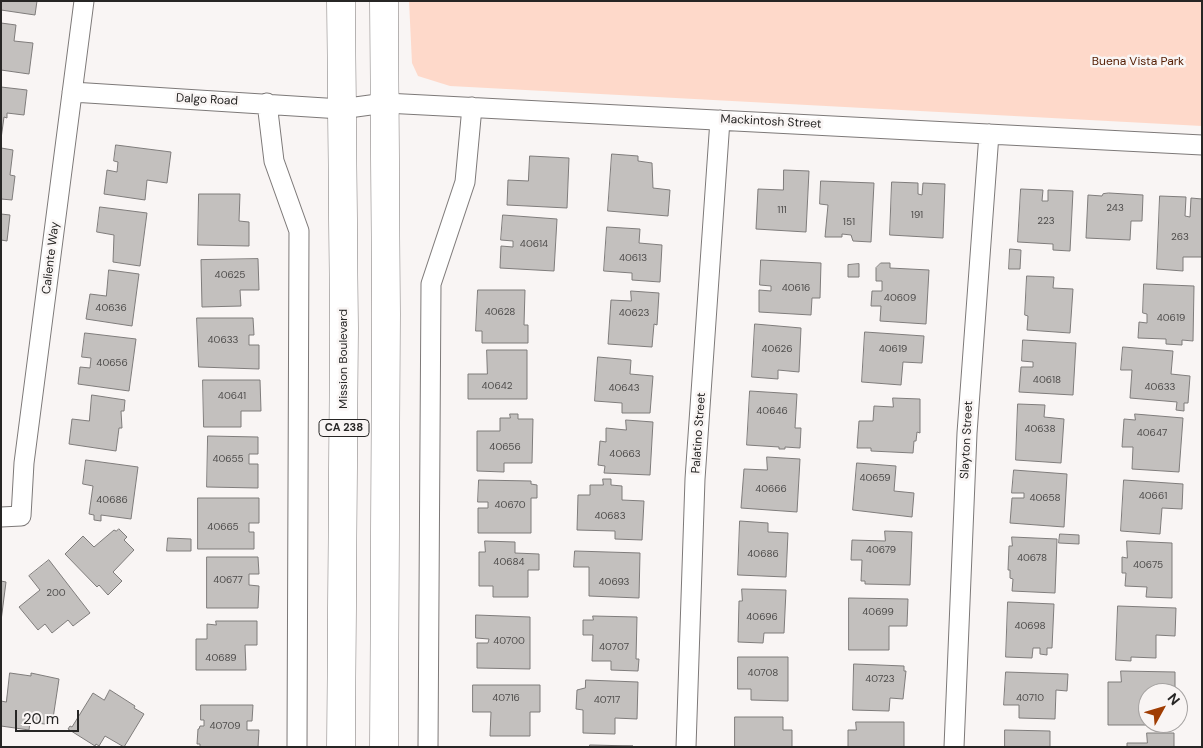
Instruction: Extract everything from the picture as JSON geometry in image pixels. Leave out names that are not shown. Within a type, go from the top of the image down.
[{"type":"main road","name":"Mission Boulevard","points":[[341,1],[344,328],[341,747]]},
{"type":"main road","name":"CA 238","points":[[384,1],[384,747]]},
{"type":"street","name":"Caliente Way","points":[[1,517],[20,516],[24,463],[84,1]]},
{"type":"street","name":"Dalgo Road","points":[[72,92],[341,109]]},
{"type":"street","points":[[267,103],[274,161],[299,231],[297,747]]},
{"type":"street","name":"Mackintosh Street","points":[[341,109],[384,103],[1202,146]]},
{"type":"street","points":[[428,747],[431,284],[465,182],[472,107]]},
{"type":"street","name":"Palatino Street","points":[[686,747],[695,480],[720,120]]},
{"type":"street","name":"Slayton Street","points":[[954,747],[967,433],[988,134]]},
{"type":"green space","name":"Buena Vista Park","points":[[409,1],[1202,1],[1202,126],[450,86],[418,76],[412,63]]},
{"type":"building","points":[[1,1],[37,1],[35,15],[1,10]]},
{"type":"building","points":[[1,23],[16,25],[14,41],[33,43],[29,74],[1,70]]},
{"type":"building","points":[[1,87],[27,90],[24,115],[7,113],[7,118],[4,117],[1,139]]},
{"type":"building","points":[[116,145],[171,152],[167,183],[147,180],[145,200],[104,194],[107,170],[117,172],[118,162],[114,161]]},
{"type":"building","points":[[1,148],[13,150],[10,175],[15,176],[12,200],[1,199]]},
{"type":"building","points":[[612,154],[638,156],[638,161],[652,163],[653,188],[670,190],[668,216],[608,211]]},
{"type":"building","points":[[530,156],[569,158],[567,208],[507,205],[508,180],[528,181]]},
{"type":"building","points":[[784,170],[809,171],[806,232],[756,229],[758,189],[783,190]]},
{"type":"building","points":[[821,181],[874,183],[871,242],[853,241],[851,235],[842,234],[842,237],[825,237],[828,205],[820,204]]},
{"type":"building","points":[[892,182],[918,183],[918,194],[922,195],[923,183],[945,184],[943,238],[890,235]]},
{"type":"building","points":[[1021,189],[1043,190],[1042,201],[1048,201],[1048,190],[1073,191],[1070,251],[1053,250],[1053,244],[1018,242]]},
{"type":"building","points":[[1109,193],[1143,195],[1142,221],[1131,221],[1130,240],[1086,238],[1088,195],[1102,196]]},
{"type":"building","points":[[199,194],[240,194],[239,221],[249,222],[249,246],[198,245]]},
{"type":"building","points":[[1160,196],[1186,197],[1185,216],[1190,217],[1191,198],[1202,199],[1202,257],[1183,257],[1183,271],[1157,269]]},
{"type":"building","points":[[100,207],[147,213],[140,266],[113,262],[114,235],[97,232]]},
{"type":"building","points":[[1,214],[10,215],[7,241],[1,240]]},
{"type":"building","points":[[503,215],[557,219],[554,271],[500,268],[501,246],[513,247],[513,241],[501,240]]},
{"type":"building","points":[[607,227],[640,229],[639,243],[662,245],[660,282],[632,280],[632,273],[604,271]]},
{"type":"building","points":[[1010,249],[1021,250],[1020,269],[1009,269]]},
{"type":"building","points":[[258,259],[259,290],[240,290],[241,306],[202,307],[201,260]]},
{"type":"building","points":[[761,260],[821,263],[820,298],[812,298],[811,315],[759,312],[759,290],[771,291],[771,286],[760,285]]},
{"type":"building","points":[[881,263],[890,263],[890,268],[929,270],[926,324],[880,321],[881,306],[871,306],[872,291],[882,291],[882,281],[876,281],[876,268]]},
{"type":"building","points":[[859,264],[859,277],[848,277],[848,265]]},
{"type":"building","points":[[109,270],[139,274],[132,326],[86,319],[90,294],[106,296]]},
{"type":"building","points":[[1027,276],[1054,277],[1053,288],[1073,289],[1070,333],[1027,330],[1028,316],[1025,315]]},
{"type":"building","points":[[1144,284],[1194,286],[1193,341],[1182,340],[1182,345],[1166,344],[1166,339],[1138,338],[1139,322],[1147,323],[1147,314],[1143,313]]},
{"type":"building","points":[[478,290],[525,290],[524,325],[528,325],[528,343],[482,343],[482,331],[476,331]]},
{"type":"building","points":[[631,291],[659,293],[657,325],[654,324],[652,347],[608,344],[611,300],[631,301]]},
{"type":"building","points":[[197,318],[253,318],[254,335],[249,335],[249,345],[259,345],[259,369],[199,367]]},
{"type":"building","points":[[755,324],[801,328],[799,372],[778,370],[778,379],[752,377]]},
{"type":"building","points":[[865,332],[924,336],[922,363],[903,362],[901,385],[862,382]]},
{"type":"building","points":[[85,333],[136,339],[129,391],[78,384],[80,367],[90,368],[91,358],[82,357]]},
{"type":"building","points":[[1023,340],[1076,343],[1073,395],[1019,392],[1021,367],[1033,367],[1033,362],[1022,361]]},
{"type":"building","points":[[1123,347],[1173,351],[1171,374],[1190,376],[1188,403],[1184,403],[1184,411],[1176,410],[1177,402],[1130,398],[1132,370],[1121,370]]},
{"type":"building","points":[[487,350],[527,350],[527,399],[468,399],[468,374],[487,374]]},
{"type":"building","points":[[598,357],[631,360],[630,374],[653,376],[650,413],[622,413],[622,403],[595,401]]},
{"type":"building","points":[[203,380],[260,380],[261,411],[241,411],[241,427],[204,427]]},
{"type":"building","points":[[750,391],[797,394],[795,428],[801,428],[800,448],[785,447],[785,449],[779,449],[779,447],[747,445]]},
{"type":"building","points":[[92,395],[125,400],[124,411],[121,411],[122,428],[119,428],[116,451],[69,444],[72,419],[89,421]]},
{"type":"building","points":[[893,398],[920,399],[920,433],[917,432],[913,453],[871,451],[871,448],[857,448],[859,421],[873,421],[874,406],[893,407]]},
{"type":"building","points":[[1018,404],[1045,405],[1044,417],[1064,419],[1061,463],[1016,460]]},
{"type":"building","points":[[510,414],[518,414],[518,419],[533,419],[532,463],[504,463],[504,472],[477,471],[477,431],[500,431],[500,418],[510,418]]},
{"type":"building","points":[[1135,414],[1183,418],[1179,472],[1132,469],[1133,447],[1122,447],[1124,419],[1135,420]]},
{"type":"building","points":[[626,420],[653,422],[650,475],[604,473],[605,466],[598,465],[600,441],[606,442],[606,428],[626,430]]},
{"type":"building","points":[[208,436],[258,437],[258,454],[249,454],[249,464],[258,464],[258,488],[207,487]]},
{"type":"building","points":[[767,457],[800,459],[797,512],[741,508],[744,469],[767,470]]},
{"type":"building","points":[[86,460],[138,467],[131,519],[101,515],[101,521],[94,520],[94,515],[89,514],[93,486],[83,484]]},
{"type":"building","points":[[857,463],[896,466],[894,491],[914,493],[912,517],[853,510]]},
{"type":"building","points":[[1014,470],[1067,474],[1064,527],[1010,523],[1012,498],[1024,498],[1024,493],[1012,493]]},
{"type":"building","points":[[603,479],[611,479],[611,485],[622,486],[622,500],[644,501],[642,540],[615,539],[615,531],[577,530],[578,495],[590,495],[590,485],[603,485]]},
{"type":"building","points":[[479,480],[531,481],[531,484],[537,485],[537,498],[531,498],[531,533],[478,533],[478,508],[488,508],[488,502],[478,502]]},
{"type":"building","points":[[1124,480],[1183,484],[1182,509],[1162,508],[1160,534],[1121,531]]},
{"type":"building","points":[[198,498],[259,498],[259,523],[249,523],[249,532],[254,532],[254,549],[198,549]]},
{"type":"building","points":[[740,521],[768,523],[768,532],[788,533],[786,577],[738,575]]},
{"type":"building","points":[[119,529],[127,537],[124,540],[134,550],[113,572],[122,581],[108,595],[99,585],[97,587],[65,554],[83,536],[94,547],[114,530]]},
{"type":"building","points":[[885,531],[912,532],[910,585],[865,584],[865,581],[861,581],[862,560],[851,560],[852,540],[885,541]]},
{"type":"building","points":[[1060,534],[1079,535],[1079,544],[1059,543]]},
{"type":"building","points":[[1012,537],[1057,539],[1055,593],[1012,591],[1013,579],[1010,578],[1010,570],[1008,570],[1009,546],[1012,546]]},
{"type":"building","points":[[168,538],[191,539],[191,551],[167,551]]},
{"type":"building","points":[[485,541],[515,542],[515,553],[539,554],[539,570],[528,570],[528,597],[493,597],[493,586],[479,586],[479,552],[485,552]]},
{"type":"building","points":[[1127,541],[1172,543],[1172,598],[1146,597],[1147,587],[1125,586],[1126,573],[1122,573],[1122,557],[1127,558]]},
{"type":"building","points":[[575,551],[640,553],[639,598],[589,596],[589,567],[574,567]]},
{"type":"building","points":[[207,557],[258,557],[259,574],[249,574],[249,585],[259,586],[258,608],[207,608]]},
{"type":"building","points":[[49,560],[90,613],[73,626],[68,620],[52,633],[45,624],[38,630],[19,607],[40,590],[29,576]]},
{"type":"building","points":[[1,581],[6,582],[1,621]]},
{"type":"building","points":[[742,589],[786,590],[784,633],[764,633],[763,643],[738,642],[739,601],[742,601]]},
{"type":"building","points":[[849,598],[908,599],[907,626],[889,626],[889,650],[849,650]]},
{"type":"building","points":[[1008,602],[1054,604],[1052,648],[1047,648],[1047,655],[1040,654],[1040,648],[1033,648],[1032,658],[1006,657]]},
{"type":"building","points":[[1118,606],[1176,608],[1175,636],[1156,635],[1156,658],[1131,657],[1131,661],[1116,660]]},
{"type":"building","points":[[476,615],[530,617],[530,669],[477,668],[477,643],[488,643],[489,639],[476,638]]},
{"type":"building","points":[[593,616],[637,617],[636,659],[639,659],[638,671],[611,670],[611,661],[592,661],[593,635],[583,635],[583,620],[593,620]]},
{"type":"building","points":[[216,621],[257,621],[257,645],[245,645],[246,670],[196,670],[196,639],[207,639],[207,624],[216,625]]},
{"type":"building","points":[[738,657],[788,657],[788,701],[751,700],[751,689],[738,689]]},
{"type":"building","points":[[854,664],[904,666],[904,671],[906,671],[903,699],[890,698],[889,711],[853,710]]},
{"type":"building","points":[[1121,671],[1175,672],[1175,683],[1138,683],[1138,725],[1108,725],[1108,682],[1121,682]]},
{"type":"building","points":[[1006,672],[1068,674],[1067,691],[1056,690],[1055,719],[1019,718],[1019,705],[1004,705]]},
{"type":"building","points":[[10,673],[31,676],[31,673],[59,679],[52,725],[30,722],[29,730],[1,726],[1,701],[6,702]]},
{"type":"building","points":[[586,680],[638,682],[637,719],[615,718],[615,734],[583,733],[583,710],[576,709],[577,690],[585,688]]},
{"type":"building","points":[[473,685],[540,685],[540,712],[530,712],[530,736],[490,736],[491,712],[473,712]]},
{"type":"building","points":[[110,690],[144,714],[124,747],[105,736],[99,746],[96,744],[95,746],[68,729],[70,726],[72,727],[93,693],[104,700]]},
{"type":"building","points":[[201,705],[253,705],[252,721],[247,721],[247,730],[259,730],[258,747],[200,747],[200,744],[197,744],[198,729],[200,726],[204,726],[204,720],[201,720]]},
{"type":"building","points":[[735,717],[783,717],[783,730],[792,730],[792,747],[735,747]]},
{"type":"building","points":[[856,722],[904,722],[904,747],[848,747],[848,730],[856,730]]},
{"type":"building","points":[[1005,730],[1050,731],[1050,747],[1005,747]]},
{"type":"building","points":[[1147,733],[1174,733],[1174,747],[1127,747],[1127,743],[1147,743]]},
{"type":"building","points":[[590,745],[633,746],[590,747]]}]
